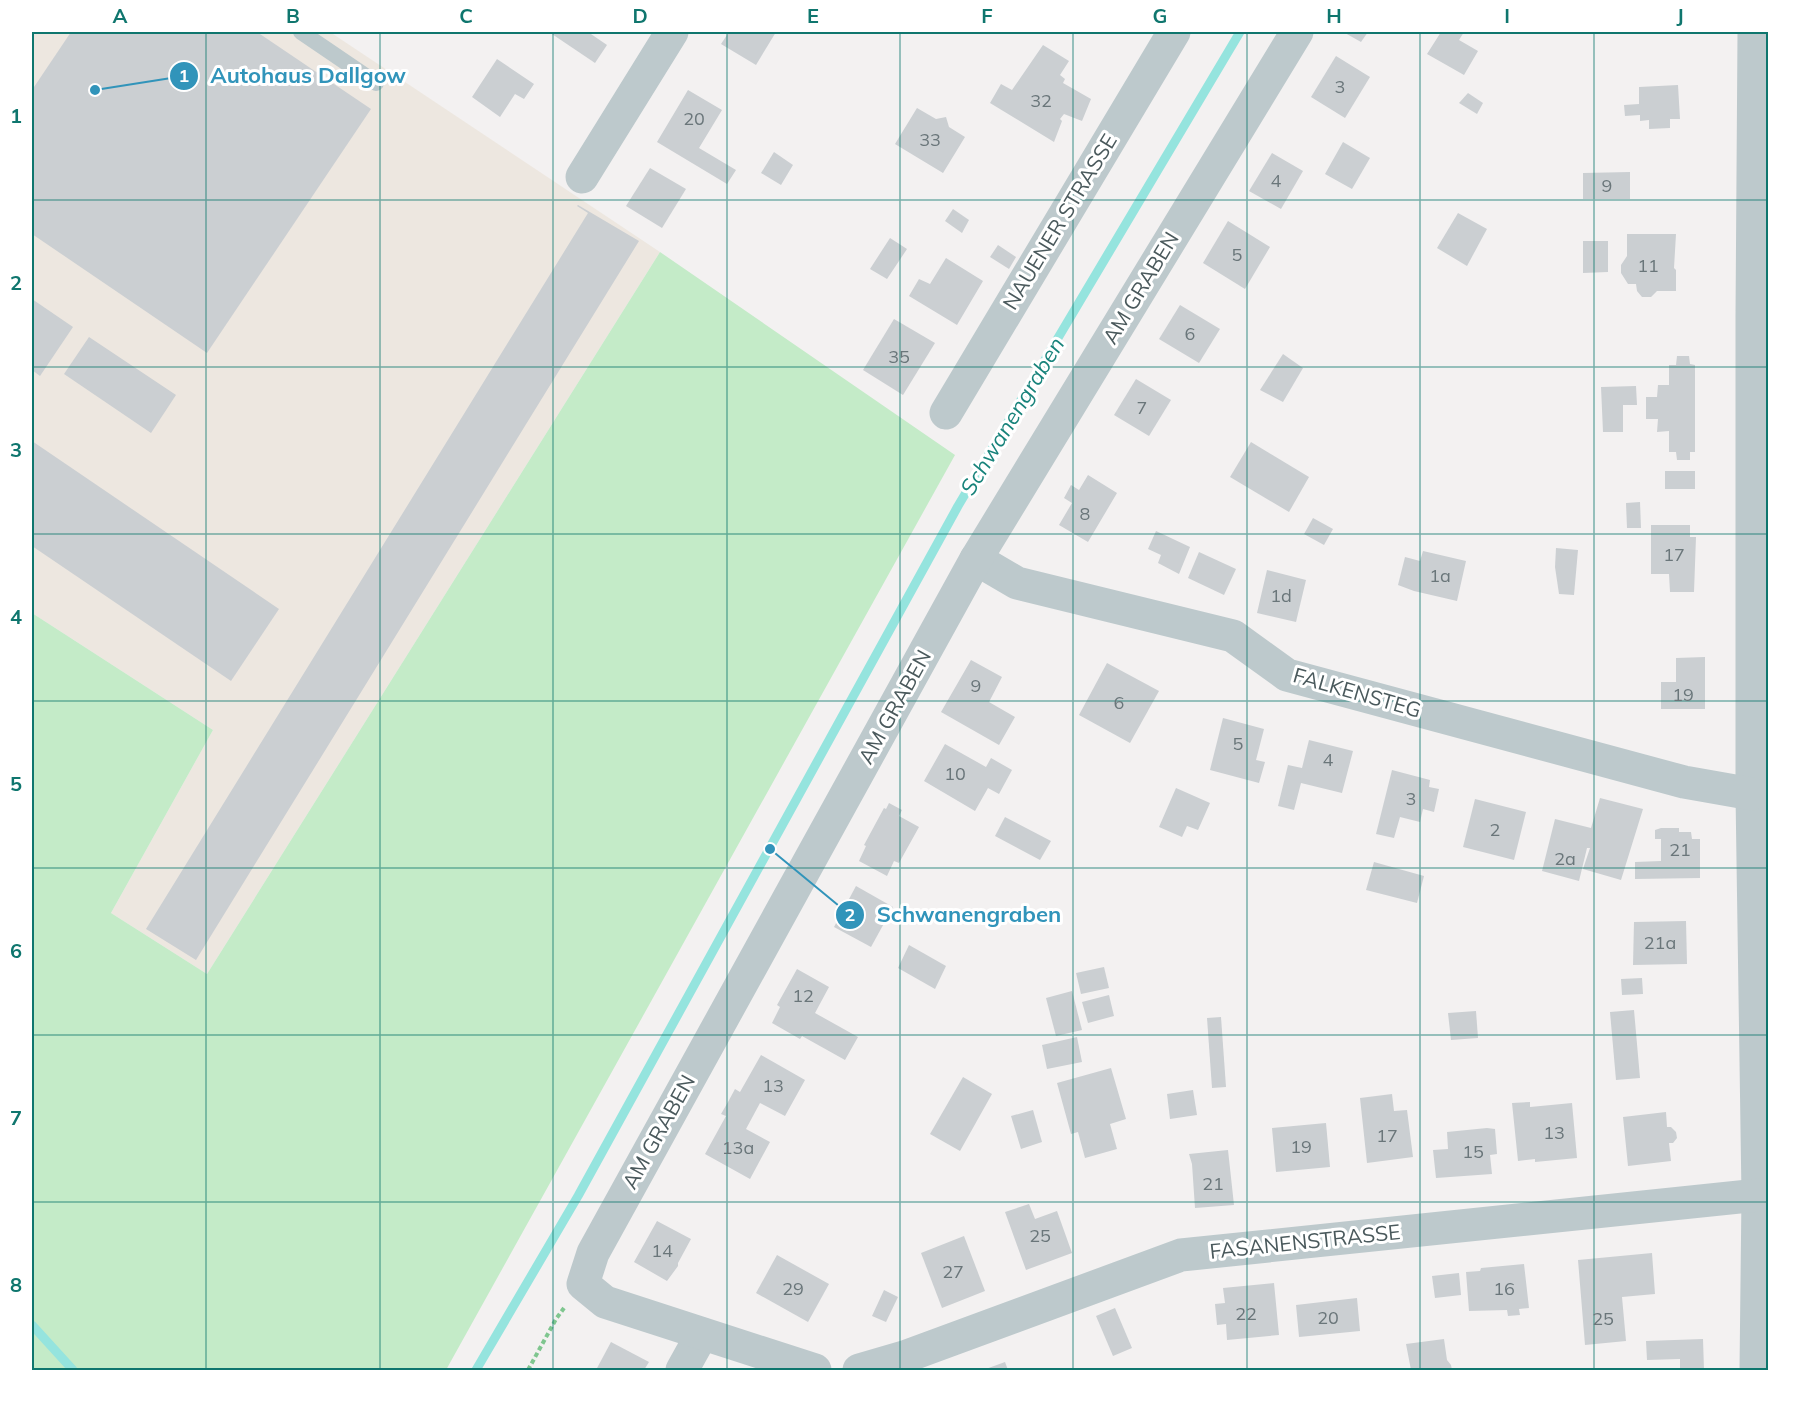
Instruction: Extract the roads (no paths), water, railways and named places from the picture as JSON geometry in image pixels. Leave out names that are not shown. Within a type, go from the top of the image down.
[{"type":"street","points":[[582,177],[672,32]]},
{"type":"street","name":"NAUENER STRASSE","points":[[946,413],[1174,32]]},
{"type":"street","name":"AM GRABEN","points":[[702,1334],[605,1302],[584,1284],[593,1253],[976,560],[1297,32]]},
{"type":"street","points":[[1754,32],[1752,794],[1763,1195],[1756,1371]]},
{"type":"street","name":"FALKENSTEG","points":[[976,560],[1017,583],[1233,636],[1287,675],[1684,782],[1752,794]]},
{"type":"street","name":"FASANENSTRASSE","points":[[859,1371],[907,1356],[1180,1255],[1763,1195]]},
{"type":"street","points":[[682,1371],[702,1334],[815,1371]]},
{"type":"lane","points":[[301,32],[376,83]]},
{"type":"waterway","name":"Schwanengraben","points":[[476,1370],[578,1196],[958,506],[1240,32]]},
{"type":"waterway","points":[[32,1325],[73,1370]]},
{"type":"place","name":"Autohaus Dallgow","points":[[95,90]]},
{"type":"place","name":"Schwanengraben","points":[[770,849]]}]
